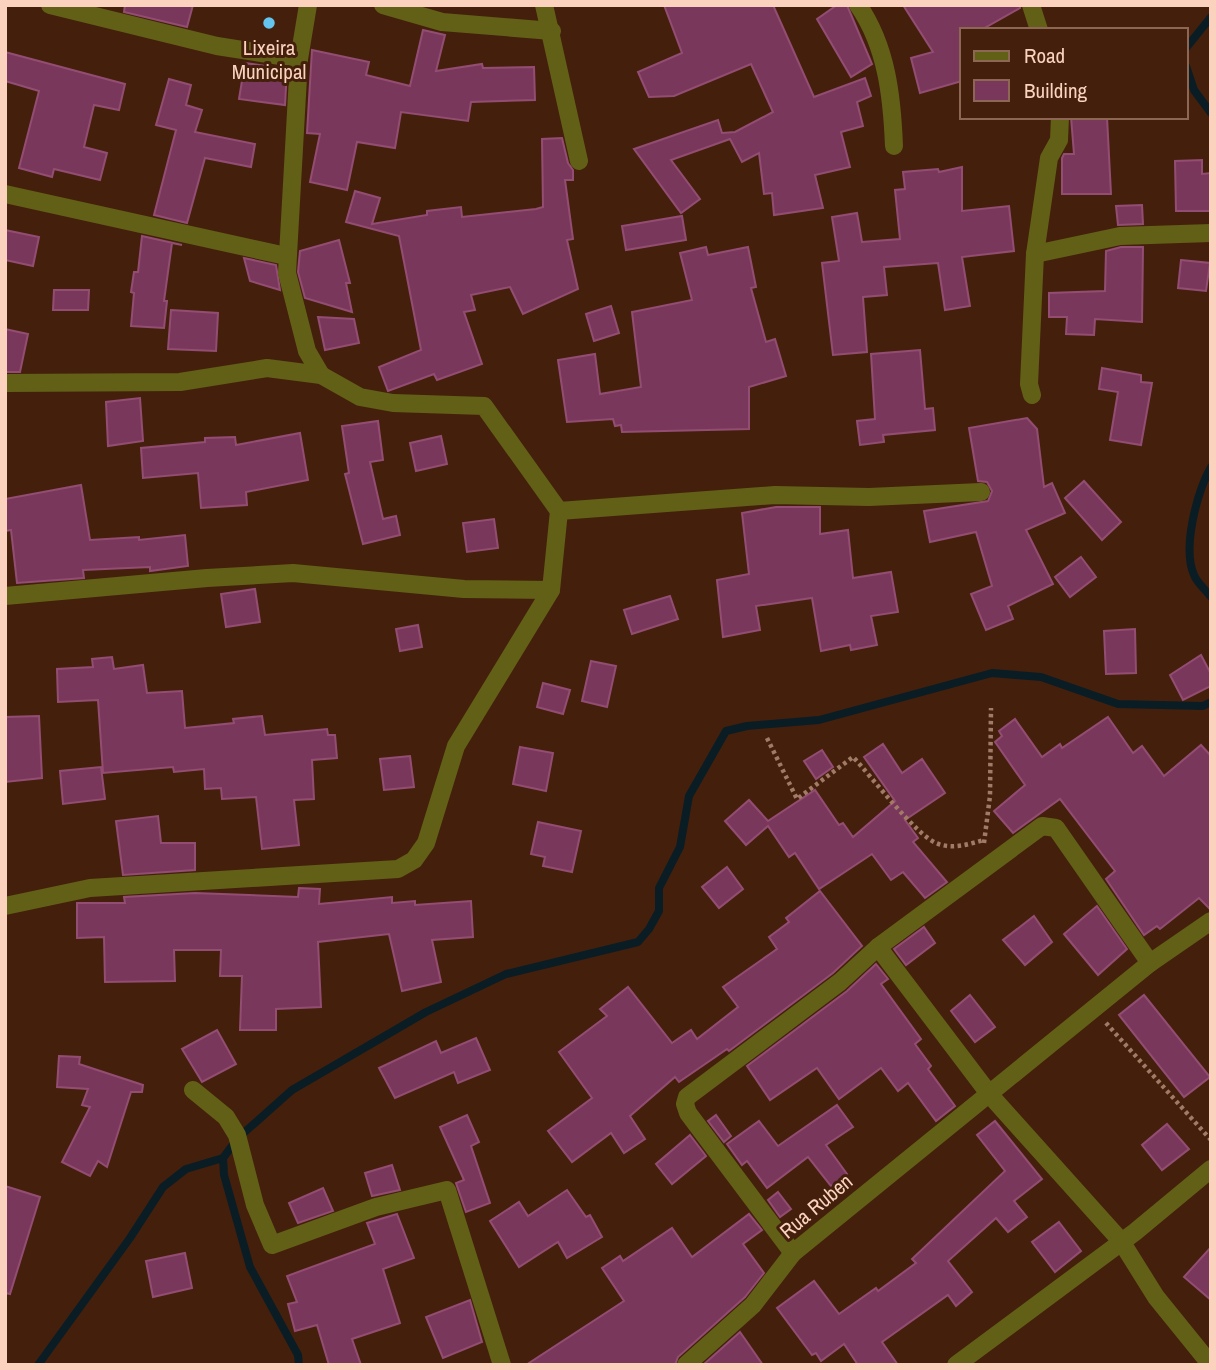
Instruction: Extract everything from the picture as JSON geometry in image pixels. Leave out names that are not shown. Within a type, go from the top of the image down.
[{"type":"street","points":[[50,5],[217,46],[299,59]]},
{"type":"street","points":[[308,5],[299,59],[286,256],[287,273],[307,351],[321,374]]},
{"type":"street","points":[[383,5],[442,22],[552,31]]},
{"type":"street","points":[[544,5],[552,31],[579,161]]},
{"type":"street","points":[[858,5],[874,36],[887,72],[894,146]]},
{"type":"street","points":[[1031,5],[1038,28]]},
{"type":"street","points":[[1032,395],[1029,384],[1035,254],[1049,159],[1059,140],[1060,119]]},
{"type":"street","points":[[5,194],[286,256]]},
{"type":"street","points":[[1035,254],[1120,236],[1211,233]]},
{"type":"street","points":[[5,383],[180,382],[267,369],[321,374],[360,397],[393,404],[484,406],[559,511],[551,590],[456,746],[426,843],[414,860],[398,869],[89,888],[5,906]]},
{"type":"street","points":[[559,511],[775,495],[859,498],[981,492]]},
{"type":"street","points":[[5,596],[293,573],[464,589],[551,590]]},
{"type":"street","points":[[793,1253],[688,1114],[685,1104],[687,1097],[840,982],[878,947],[1042,826],[1056,828],[1150,963]]},
{"type":"street","name":"Rua Ruben","points":[[686,1365],[753,1305],[793,1253],[1150,963],[1211,921]]},
{"type":"street","points":[[878,947],[990,1094],[1121,1241],[1156,1297],[1211,1365]]},
{"type":"street","points":[[193,1090],[226,1117],[237,1135],[254,1205],[272,1245],[376,1207],[447,1189],[502,1365]]},
{"type":"street","points":[[956,1365],[1121,1241],[1211,1169]]},
{"type":"path","points":[[971,877],[985,840],[990,796],[991,708]]},
{"type":"path","points":[[767,738],[797,799],[853,757],[918,828],[936,843],[959,847],[985,840]]},
{"type":"path","points":[[1094,1009],[1211,1140]]},
{"type":"building","points":[[125,5],[193,5],[187,27],[124,12]]},
{"type":"building","points":[[664,5],[773,5],[814,97],[865,78],[871,96],[857,102],[863,126],[841,132],[850,167],[815,175],[823,208],[774,215],[772,193],[764,194],[759,153],[742,162],[730,139],[671,160],[700,199],[681,213],[634,149],[718,120],[722,133],[735,132],[773,112],[751,64],[674,96],[649,97],[638,72],[682,53]]},
{"type":"building","points":[[837,5],[847,5],[872,64],[851,77],[817,19]]},
{"type":"building","points":[[903,5],[1020,5],[1020,8],[985,28],[960,28],[960,82],[920,93],[911,58],[933,52]]},
{"type":"building","points":[[423,30],[445,35],[436,71],[482,64],[483,68],[534,67],[535,100],[471,102],[468,121],[401,112],[395,148],[357,142],[347,190],[310,182],[320,134],[307,133],[312,50],[369,62],[366,75],[410,86]]},
{"type":"building","points":[[5,52],[125,84],[119,110],[94,105],[84,147],[107,153],[100,180],[54,169],[52,177],[19,168],[39,91],[5,81]]},
{"type":"building","points":[[245,63],[287,69],[285,105],[239,99]]},
{"type":"building","points":[[169,79],[191,85],[186,105],[202,110],[195,132],[255,144],[251,167],[205,158],[187,223],[154,215],[176,130],[156,125]]},
{"type":"building","points":[[1071,119],[1107,119],[1111,194],[1062,194],[1062,158],[1064,154],[1074,154]]},
{"type":"building","points":[[562,138],[568,163],[573,170],[573,180],[565,180],[573,239],[567,240],[578,289],[523,314],[510,287],[471,295],[475,310],[464,312],[482,364],[437,380],[434,374],[388,391],[379,367],[421,350],[399,236],[346,222],[355,191],[380,198],[372,224],[427,215],[427,211],[461,207],[462,217],[536,209],[543,207],[542,139]]},
{"type":"building","points":[[1202,160],[1202,174],[1211,173],[1211,211],[1176,211],[1175,161]]},
{"type":"building","points":[[962,167],[962,211],[1009,206],[1014,251],[962,257],[970,306],[945,310],[938,263],[884,267],[887,295],[863,297],[867,352],[833,355],[822,263],[839,261],[832,217],[857,213],[862,242],[900,239],[895,190],[905,189],[903,172],[938,169],[939,172]]},
{"type":"building","points":[[1142,205],[1143,224],[1118,225],[1116,206]]},
{"type":"building","points":[[682,216],[686,240],[626,250],[622,226]]},
{"type":"building","points":[[5,230],[39,237],[33,266],[5,260]]},
{"type":"building","points":[[142,236],[182,245],[172,243],[164,301],[167,301],[164,328],[131,326],[134,293],[131,292],[134,272],[138,272]]},
{"type":"building","points":[[339,240],[350,283],[346,283],[352,312],[305,298],[298,272],[300,251]]},
{"type":"building","points":[[706,247],[708,255],[748,247],[756,287],[751,288],[766,342],[775,339],[786,376],[749,387],[749,429],[622,432],[621,425],[615,426],[613,419],[567,422],[558,360],[595,354],[600,394],[641,387],[632,312],[692,300],[680,253]]},
{"type":"building","points":[[1121,247],[1143,247],[1142,322],[1095,319],[1094,335],[1066,334],[1067,317],[1049,317],[1049,293],[1105,291],[1106,251]]},
{"type":"building","points":[[244,258],[276,265],[280,290],[250,281]]},
{"type":"building","points":[[1181,260],[1210,263],[1206,291],[1178,288]]},
{"type":"building","points":[[54,290],[89,290],[88,310],[53,310]]},
{"type":"building","points":[[611,306],[619,333],[594,341],[586,314]]},
{"type":"building","points":[[171,310],[218,313],[216,351],[168,349]]},
{"type":"building","points":[[318,317],[354,319],[359,343],[325,350]]},
{"type":"building","points":[[5,329],[28,334],[20,372],[5,372]]},
{"type":"building","points":[[920,350],[925,409],[933,408],[935,430],[883,435],[884,442],[860,445],[857,421],[875,419],[871,354]]},
{"type":"building","points":[[1102,368],[1141,375],[1141,382],[1152,383],[1141,445],[1110,440],[1118,392],[1099,389]]},
{"type":"building","points":[[140,398],[143,441],[108,446],[106,402]]},
{"type":"building","points":[[1027,418],[1037,429],[1044,487],[1052,483],[1065,513],[1026,530],[1053,584],[1008,606],[1013,619],[986,630],[971,594],[992,586],[976,532],[930,542],[924,511],[988,501],[992,491],[987,482],[978,481],[969,428]]},
{"type":"building","points":[[378,421],[383,460],[370,462],[383,519],[396,516],[400,535],[363,544],[345,474],[349,473],[342,426]]},
{"type":"building","points":[[300,433],[308,480],[246,492],[247,505],[201,508],[198,473],[143,478],[141,448],[205,442],[205,438],[235,437],[236,445]]},
{"type":"building","points":[[441,436],[447,464],[416,471],[410,443]]},
{"type":"building","points":[[1084,481],[1121,522],[1102,540],[1065,498]]},
{"type":"building","points":[[81,485],[90,540],[139,537],[139,540],[185,535],[188,566],[150,571],[150,567],[83,570],[84,578],[17,583],[11,530],[5,531],[5,499]]},
{"type":"building","points":[[776,507],[820,507],[820,534],[848,530],[853,578],[891,572],[898,612],[871,616],[877,645],[851,650],[850,645],[821,651],[812,598],[756,606],[760,630],[723,637],[717,580],[749,574],[742,513]]},
{"type":"building","points":[[494,519],[498,548],[467,552],[463,523]]},
{"type":"building","points":[[1081,557],[1096,577],[1070,597],[1055,577]]},
{"type":"building","points":[[255,589],[260,622],[226,627],[221,594]]},
{"type":"building","points":[[670,596],[678,619],[632,634],[624,610]]},
{"type":"building","points":[[418,625],[422,647],[400,651],[396,629]]},
{"type":"building","points":[[1135,629],[1136,673],[1106,674],[1104,631]]},
{"type":"building","points":[[1201,655],[1211,674],[1211,686],[1183,700],[1170,675]]},
{"type":"building","points":[[112,657],[114,669],[143,665],[147,693],[182,691],[185,728],[234,723],[233,719],[262,716],[265,735],[327,729],[328,735],[335,735],[337,758],[312,760],[314,799],[294,800],[299,845],[262,849],[256,797],[222,799],[221,788],[205,789],[204,769],[174,772],[173,767],[103,773],[98,700],[58,702],[57,669],[93,667],[92,659]]},
{"type":"building","points":[[591,661],[616,666],[607,707],[582,701]]},
{"type":"building","points":[[543,683],[570,690],[563,714],[537,707]]},
{"type":"building","points":[[39,716],[42,778],[5,782],[5,717]]},
{"type":"building","points":[[1108,717],[1133,753],[1142,746],[1164,776],[1201,745],[1211,756],[1211,910],[1199,898],[1160,929],[1157,926],[1144,935],[1106,879],[1115,871],[1060,799],[1013,833],[994,811],[1025,785],[995,742],[1002,736],[999,731],[1015,719],[1042,757],[1060,744],[1062,748]]},
{"type":"building","points":[[883,744],[902,773],[922,759],[945,793],[905,820],[918,838],[913,842],[947,882],[925,898],[903,872],[891,880],[872,854],[819,889],[795,853],[789,857],[768,826],[746,845],[725,821],[749,800],[768,821],[815,790],[839,825],[843,823],[853,837],[895,801],[864,757]]},
{"type":"building","points":[[520,747],[553,753],[546,791],[513,784]]},
{"type":"building","points":[[822,750],[833,767],[816,779],[804,761]]},
{"type":"building","points":[[410,756],[414,787],[384,790],[380,759]]},
{"type":"building","points":[[101,767],[105,799],[63,804],[60,771]]},
{"type":"building","points":[[158,816],[161,843],[195,843],[195,870],[123,875],[116,821]]},
{"type":"building","points":[[538,822],[581,831],[572,872],[543,866],[545,857],[531,854]]},
{"type":"building","points":[[727,867],[743,889],[719,908],[702,887]]},
{"type":"building","points":[[299,888],[320,889],[319,904],[392,897],[392,903],[415,901],[415,905],[471,901],[473,937],[432,940],[441,982],[402,991],[389,934],[318,942],[321,1007],[276,1009],[276,1030],[240,1030],[242,976],[220,976],[221,950],[174,950],[175,981],[105,982],[104,937],[77,938],[77,903],[125,903],[124,897],[195,893],[298,897]]},
{"type":"building","points":[[820,891],[862,946],[833,973],[729,1051],[727,1049],[679,1082],[675,1077],[630,1116],[645,1139],[624,1153],[611,1133],[572,1162],[548,1131],[592,1098],[559,1052],[607,1016],[600,1009],[628,987],[672,1043],[691,1030],[697,1039],[738,1007],[723,987],[777,949],[769,937],[789,922],[786,918]]},
{"type":"building","points":[[1097,906],[1127,949],[1098,975],[1064,934]]},
{"type":"building","points":[[1034,916],[1052,942],[1025,965],[1003,940]]},
{"type":"building","points":[[924,927],[935,943],[906,965],[894,949]]},
{"type":"building","points":[[876,964],[888,979],[881,984],[921,1039],[915,1044],[931,1066],[928,1069],[955,1106],[936,1121],[908,1083],[898,1091],[881,1068],[839,1099],[817,1068],[770,1100],[747,1066],[847,991]]},
{"type":"building","points":[[970,995],[995,1027],[975,1042],[951,1011]]},
{"type":"building","points":[[1144,995],[1210,1077],[1184,1097],[1119,1015]]},
{"type":"building","points":[[217,1030],[236,1064],[202,1082],[182,1049]]},
{"type":"building","points":[[476,1038],[490,1070],[458,1083],[454,1072],[395,1098],[379,1068],[436,1041],[441,1053]]},
{"type":"building","points":[[59,1056],[80,1057],[79,1064],[143,1085],[142,1092],[131,1092],[107,1167],[98,1161],[90,1176],[62,1162],[90,1107],[82,1105],[88,1089],[57,1087]]},
{"type":"building","points":[[837,1105],[853,1127],[826,1145],[847,1174],[831,1186],[808,1157],[767,1188],[747,1161],[742,1165],[727,1144],[759,1121],[778,1146]]},
{"type":"building","points":[[467,1115],[479,1142],[471,1146],[490,1203],[466,1212],[456,1183],[464,1180],[440,1127]]},
{"type":"building","points":[[716,1115],[731,1136],[724,1142],[708,1121]]},
{"type":"building","points":[[995,1121],[1042,1179],[1014,1201],[1027,1217],[1008,1232],[996,1218],[948,1261],[972,1292],[956,1306],[948,1295],[882,1342],[898,1365],[858,1365],[844,1344],[821,1361],[816,1353],[812,1355],[777,1308],[814,1281],[839,1314],[876,1288],[878,1291],[916,1263],[912,1259],[1005,1171],[977,1135]]},
{"type":"building","points":[[1167,1124],[1189,1149],[1162,1170],[1142,1145]]},
{"type":"building","points":[[690,1135],[706,1156],[672,1184],[656,1164]]},
{"type":"building","points":[[392,1165],[400,1190],[372,1196],[365,1173]]},
{"type":"building","points":[[5,1186],[40,1197],[10,1294],[5,1293]]},
{"type":"building","points":[[323,1188],[333,1211],[298,1223],[289,1203]]},
{"type":"building","points":[[567,1190],[586,1217],[590,1215],[602,1237],[567,1258],[558,1242],[519,1267],[490,1221],[519,1202],[528,1216]]},
{"type":"building","points":[[778,1192],[791,1209],[780,1217],[768,1200]]},
{"type":"building","points":[[397,1214],[414,1258],[383,1269],[400,1323],[352,1339],[361,1365],[329,1365],[317,1325],[295,1331],[288,1304],[297,1302],[287,1276],[375,1244],[367,1223]]},
{"type":"building","points":[[749,1214],[762,1230],[743,1244],[764,1273],[745,1297],[678,1357],[675,1365],[526,1365],[624,1301],[602,1268],[620,1256],[623,1261],[672,1228],[692,1257]]},
{"type":"building","points":[[1059,1222],[1081,1251],[1055,1272],[1032,1242]]},
{"type":"building","points":[[1211,1247],[1211,1300],[1184,1277]]},
{"type":"building","points":[[185,1253],[192,1288],[153,1297],[146,1261]]},
{"type":"building","points":[[470,1300],[482,1342],[443,1358],[426,1317]]},
{"type":"building","points":[[740,1332],[763,1365],[703,1365]]},
{"type":"waterway","points":[[1188,46],[1211,17]]},
{"type":"waterway","points":[[1188,72],[1194,90],[1211,113]]},
{"type":"waterway","points":[[1211,467],[1196,505],[1190,536],[1194,575],[1211,597]]},
{"type":"waterway","points":[[299,1365],[298,1355],[250,1267],[224,1175],[223,1158],[238,1138],[292,1090],[426,1012],[506,974],[638,942],[659,911],[659,888],[680,847],[689,796],[726,731],[747,726],[819,720],[992,673],[1041,677],[1118,704],[1203,706],[1211,702]]},
{"type":"waterway","points":[[38,1365],[130,1238],[163,1187],[186,1169],[223,1158]]},
{"type":"place","name":"Lixeira Municipal","points":[[269,23]]}]
